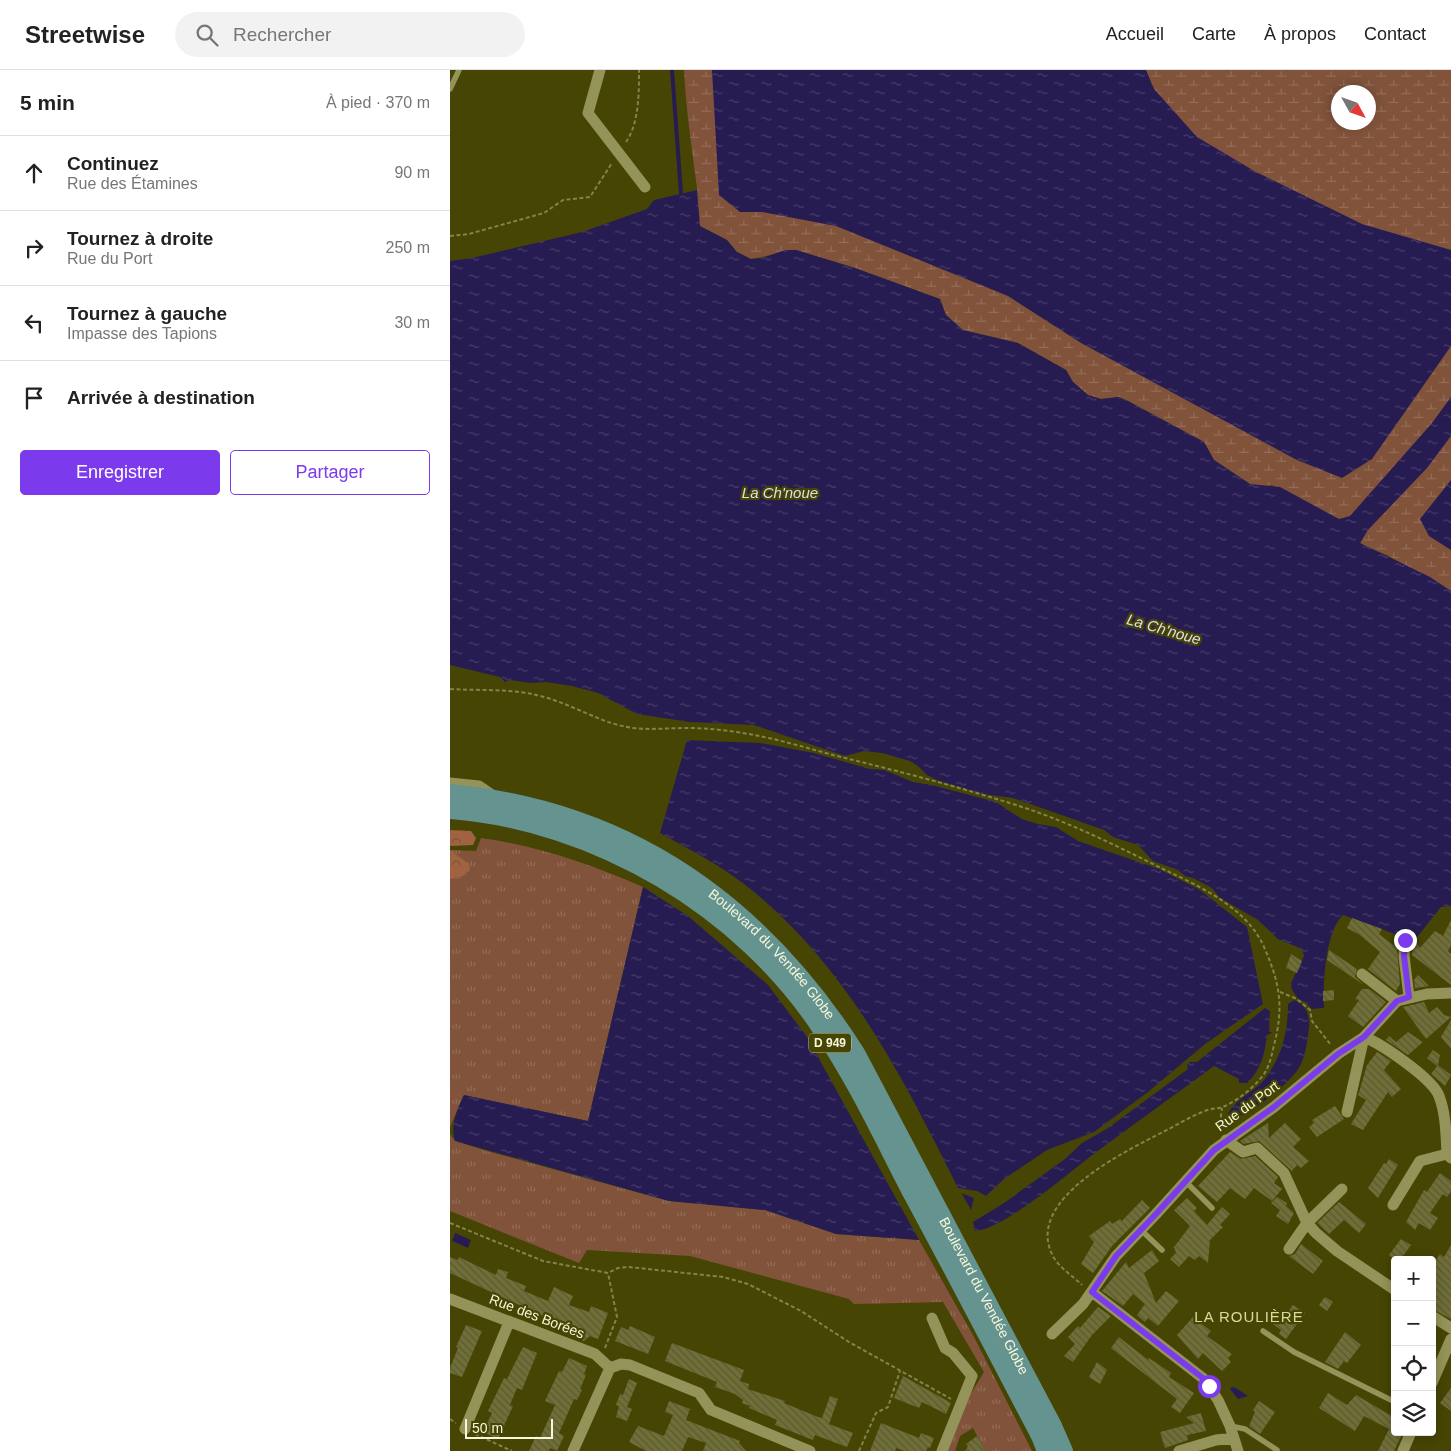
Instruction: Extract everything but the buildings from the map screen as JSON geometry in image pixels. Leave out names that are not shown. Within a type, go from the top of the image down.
[{"type":"main road","name":"Boulevard du Vendée Globe","points":[[450,793],[499,799],[573,820],[624,840],[663,860],[726,902],[784,956],[834,1018],[856,1053],[1053,1426],[1064,1451]]},
{"type":"main road","name":"Boulevard du Vendée Globe","points":[[450,810],[517,821],[596,846],[654,874],[675,887],[715,915],[747,941],[799,998],[842,1062],[1040,1436],[1046,1451]]},
{"type":"street","points":[[600,70],[588,114],[645,187]]},
{"type":"street","points":[[450,783],[478,786],[499,799]]},
{"type":"street","points":[[1405,940],[1404,956],[1409,997]]},
{"type":"street","points":[[1362,974],[1397,1001]]},
{"type":"street","name":"Rue du Port","points":[[1052,1334],[1083,1304],[1109,1264],[1185,1181],[1226,1140],[1274,1107],[1338,1054],[1364,1037],[1397,1001],[1409,997],[1451,994]]},
{"type":"street","points":[[1347,1112],[1364,1037],[1379,1044],[1428,1081],[1439,1094],[1444,1111],[1449,1156],[1420,1161],[1393,1205]]},
{"type":"street","points":[[1226,1140],[1242,1152],[1257,1148],[1284,1173],[1308,1223],[1316,1234],[1336,1251],[1391,1287]]},
{"type":"street","points":[[1289,1249],[1308,1223],[1342,1189]]},
{"type":"street","points":[[1092,1292],[1204,1379],[1218,1400],[1230,1426],[1238,1451]]},
{"type":"street","name":"Rue des Borées","points":[[450,1299],[601,1358],[610,1368]]},
{"type":"street","points":[[932,1318],[945,1348],[953,1352],[972,1376],[942,1451]]},
{"type":"street","points":[[1436,1319],[1451,1328]]},
{"type":"street","points":[[465,1429],[509,1322]]},
{"type":"street","points":[[1436,1373],[1451,1339]]},
{"type":"street","points":[[573,1451],[610,1368],[621,1364],[630,1364],[699,1393],[711,1410],[810,1451]]},
{"type":"street","points":[[1403,1451],[1409,1436]]},
{"type":"street","points":[[1179,1451],[1216,1440],[1234,1438]]},
{"type":"lane","points":[[450,88],[459,70]]},
{"type":"lane","points":[[1185,1181],[1212,1208]]},
{"type":"lane","points":[[1141,1230],[1162,1250]]},
{"type":"lane","points":[[1263,1331],[1294,1352],[1391,1400]]},
{"type":"lane","points":[[1230,1426],[1245,1430],[1277,1450]]},
{"type":"path","points":[[450,236],[469,234],[544,213],[563,200],[590,196],[633,132],[639,90],[639,70]]},
{"type":"path","points":[[450,689],[509,690],[565,703],[600,719],[632,728],[688,728],[756,736],[912,775],[1018,806],[1094,836],[1207,890],[1248,921],[1262,942],[1280,992],[1281,1011],[1266,1070],[1249,1090],[1222,1108],[1206,1110],[1103,1164],[1073,1188],[1059,1205],[1049,1229],[1051,1254],[1055,1261],[1079,1282]]},
{"type":"path","points":[[1280,992],[1297,999],[1310,1010],[1312,1021],[1338,1054]]},
{"type":"path","points":[[1222,1108],[1220,1124],[1226,1140]]},
{"type":"path","points":[[450,1223],[542,1261],[608,1273],[618,1268],[629,1267],[723,1277],[748,1284],[801,1311],[900,1371],[960,1404]]},
{"type":"path","points":[[601,1358],[617,1317],[608,1273]]},
{"type":"path","points":[[859,1451],[876,1413],[888,1407],[900,1371]]},
{"type":"path","points":[[450,1419],[465,1429],[512,1451]]},
{"type":"green space","points":[[684,70],[1451,70],[1451,591],[1387,555],[1362,545],[1347,518],[1339,519],[1272,485],[1260,487],[1250,484],[1214,460],[1204,442],[1119,397],[1101,399],[1088,395],[1073,382],[1066,370],[1018,343],[963,330],[946,315],[940,299],[855,268],[796,250],[751,259],[737,252],[727,240],[700,226]]},
{"type":"green space","points":[[450,830],[471,831],[476,838],[473,845],[450,846]]},
{"type":"green space","points":[[481,838],[502,841],[564,857],[643,887],[588,1121],[464,1095],[450,1127],[450,850],[476,851]]},
{"type":"green space","points":[[450,850],[469,864],[470,870],[466,875],[450,879]]},
{"type":"green space","points":[[450,1134],[455,1141],[487,1151],[669,1201],[765,1210],[836,1234],[919,1240],[974,1337],[1032,1451],[985,1451],[973,1428],[960,1436],[955,1451],[946,1451],[970,1395],[984,1372],[943,1302],[854,1304],[849,1299],[690,1256],[587,1250],[579,1263],[450,1211]]},
{"type":"water","points":[[712,70],[1146,70],[1154,89],[1197,137],[1256,172],[1362,224],[1451,250],[1451,346],[1372,459],[1342,478],[1297,460],[1081,343],[1008,296],[836,226],[762,212],[740,212],[719,195]]},
{"type":"water","name":"La Ch'noue","points":[[697,190],[700,226],[727,240],[737,252],[751,259],[762,258],[785,250],[796,250],[855,268],[940,299],[946,315],[963,330],[1018,343],[1066,370],[1073,382],[1088,395],[1101,399],[1119,397],[1204,442],[1214,460],[1250,484],[1280,487],[1339,519],[1350,516],[1432,423],[1451,397],[1451,436],[1427,468],[1368,530],[1360,543],[1430,577],[1451,591],[1451,906],[1441,907],[1414,941],[1343,915],[1332,933],[1326,959],[1324,1008],[1312,1009],[1305,1002],[1299,1000],[1292,990],[1291,983],[1304,956],[1302,949],[1278,939],[1258,920],[1220,898],[1212,888],[1185,876],[1178,870],[1153,861],[1138,845],[1113,837],[1104,830],[1013,798],[983,794],[937,780],[927,775],[910,761],[882,753],[864,751],[845,756],[754,725],[690,722],[637,714],[598,693],[572,686],[546,682],[531,683],[511,680],[505,682],[500,677],[450,665],[450,261],[472,258],[582,232],[647,209],[654,200]]},
{"type":"water","points":[[1451,480],[1451,550],[1429,536],[1420,519]]},
{"type":"water","points":[[687,740],[760,743],[814,753],[870,769],[884,770],[913,782],[932,785],[996,802],[1022,819],[1056,827],[1078,841],[1159,869],[1200,890],[1247,927],[1263,1004],[1205,1044],[1148,1092],[1094,1132],[1047,1150],[1004,1179],[986,1196],[977,1191],[958,1188],[915,1104],[868,1023],[812,949],[780,915],[744,884],[714,863],[660,833]]},
{"type":"water","points":[[643,887],[688,916],[768,985],[807,1037],[919,1240],[836,1234],[765,1210],[669,1201],[455,1141],[453,1129],[464,1095],[588,1121]]},
{"type":"water","points":[[1294,1000],[1305,1008],[1309,1019],[1306,1048],[1300,1066],[1287,1082],[1267,1099],[1245,1114],[1226,1122],[1227,1115],[1231,1109],[1259,1085],[1270,1071],[1283,1044],[1288,1004]]},
{"type":"water","points":[[1265,1008],[1270,1011],[1269,1031],[1272,1033],[1267,1035],[1262,1061],[1256,1073],[1247,1083],[1239,1083],[1239,1079],[1214,1066],[1020,1210],[988,1228],[975,1231],[973,1222],[1004,1203],[1065,1159],[1082,1143],[1108,1128],[1188,1069],[1187,1065],[1189,1062],[1197,1062]]},
{"type":"water","points":[[962,1194],[974,1198],[971,1210]]},
{"type":"water","points":[[455,1233],[471,1240],[468,1248],[452,1241]]},
{"type":"water","points":[[1233,1386],[1248,1396],[1238,1399],[1230,1389]]},
{"type":"waterway","points":[[672,70],[681,193]]},
{"type":"district","name":"LA ROULIÈRE","points":[[1249,1316]]},
{"type":"route","points":[[1209,1386],[1204,1379],[1092,1292],[1109,1264],[1214,1150],[1232,1135],[1274,1107],[1338,1054],[1350,1048],[1364,1037],[1397,1001],[1409,997],[1404,956],[1405,940]]}]
